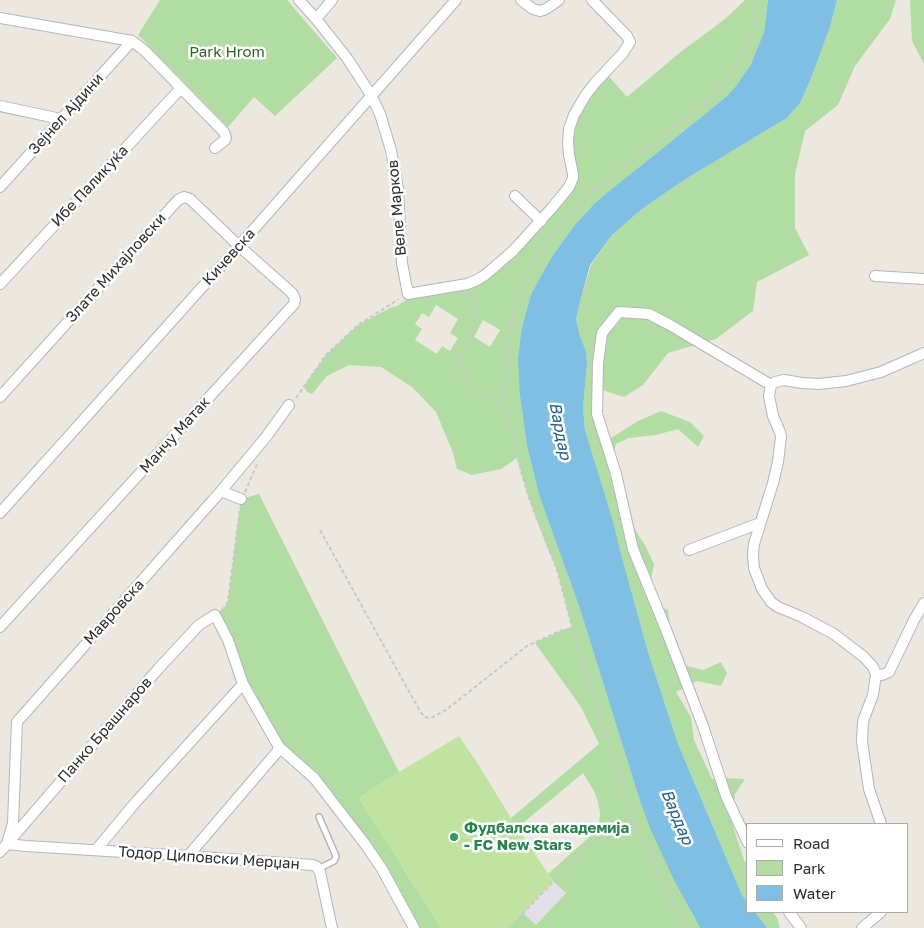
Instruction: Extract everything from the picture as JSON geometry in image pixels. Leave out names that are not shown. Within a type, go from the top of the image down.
[{"type":"street","name":"Веле Марков","points":[[299,0],[347,58],[380,114],[391,150],[398,189],[402,263],[408,294]]},
{"type":"street","points":[[316,19],[332,0]]},
{"type":"street","name":"Кичевска","points":[[0,513],[456,0]]},
{"type":"street","points":[[521,0],[533,9],[540,11],[559,0]]},
{"type":"street","points":[[408,294],[467,284],[481,278],[513,251],[568,187],[574,174],[568,148],[568,135],[579,105],[630,42],[627,36],[592,0]]},
{"type":"street","points":[[0,18],[132,41],[145,51],[224,132],[225,140],[215,148]]},
{"type":"street","name":"Зејнел Ајдини","points":[[0,187],[132,41]]},
{"type":"street","name":"Ибе Паликуќа","points":[[0,284],[181,88]]},
{"type":"street","points":[[0,106],[61,119]]},
{"type":"street","points":[[516,196],[541,220]]},
{"type":"street","name":"Злате Михајловски","points":[[0,397],[178,200],[184,197],[190,199],[239,246]]},
{"type":"street","name":"Манчу Матак","points":[[0,627],[294,304],[296,299],[292,294],[239,246]]},
{"type":"street","points":[[875,276],[924,278]]},
{"type":"street","points":[[746,839],[726,796],[703,726],[633,549],[616,474],[597,414],[598,364],[602,333],[619,312],[649,314],[670,324],[771,384]]},
{"type":"street","points":[[771,384],[784,380],[810,384],[846,381],[881,372],[924,353]]},
{"type":"street","points":[[771,384],[769,396],[781,437],[773,483],[754,544],[754,568],[762,589],[778,608],[834,634],[873,666],[876,674],[873,695],[863,721],[862,742],[869,789],[881,823]]},
{"type":"street","name":"Мавровска","points":[[3,848],[13,823],[17,722],[222,491],[266,437],[289,405]]},
{"type":"street","points":[[222,491],[241,500]]},
{"type":"street","points":[[689,550],[760,523]]},
{"type":"street","points":[[876,674],[882,675],[889,672],[924,603]]},
{"type":"street","points":[[215,615],[228,640],[242,684],[279,747],[314,778],[365,844],[387,878],[414,928]]},
{"type":"street","name":"Панко Брашнаров","points":[[3,848],[177,648],[199,625],[215,615]]},
{"type":"street","name":"Тодор Циповски Мерџан","points":[[96,850],[242,684]]},
{"type":"street","points":[[188,856],[277,752],[279,747]]},
{"type":"street","name":"Тодор Циповски Мерџан","points":[[3,848],[26,846],[188,856],[310,865],[316,866],[319,870]]},
{"type":"street","points":[[319,870],[332,928]]},
{"type":"street","points":[[790,913],[801,928]]},
{"type":"street","points":[[862,928],[880,913]]},
{"type":"lane","points":[[319,817],[336,859],[319,870]]},
{"type":"path","points":[[684,928],[630,811],[572,628],[558,573],[536,518],[522,475],[505,406],[507,340],[523,283],[545,245],[584,200],[604,182],[696,110],[724,83],[748,46],[758,0]]},
{"type":"path","points":[[467,284],[472,302],[474,325],[471,339],[461,358],[462,374],[466,382],[474,389],[505,406]]},
{"type":"path","points":[[289,405],[326,355],[358,325],[408,294]]},
{"type":"path","points":[[215,615],[225,608],[228,601],[241,500],[259,459]]},
{"type":"path","points":[[320,530],[417,706],[425,717],[433,717],[446,710],[527,646],[560,631],[572,628]]},
{"type":"path","points":[[508,928],[595,839],[635,823]]},
{"type":"shaded area","points":[[553,881],[566,893],[536,925],[523,913]]},
{"type":"green space","name":"Park Hrom","points":[[160,0],[287,0],[337,58],[275,116],[254,97],[228,127],[138,35]]},
{"type":"green space","points":[[745,0],[768,0],[764,32],[751,64],[736,86],[726,97],[593,205],[574,226],[551,258],[531,294],[522,327],[520,396],[527,446],[539,495],[580,609],[640,801],[700,928],[509,928],[523,913],[536,925],[566,893],[548,874],[597,830],[600,813],[594,791],[583,773],[517,828],[511,818],[599,744],[581,707],[535,643],[572,627],[558,573],[536,518],[517,458],[501,469],[472,475],[457,469],[453,453],[436,412],[412,387],[381,367],[349,365],[327,376],[312,394],[307,392],[304,386],[326,355],[358,325],[397,306],[417,293],[485,275],[569,187],[569,129],[605,72],[627,97],[678,54],[725,19]],"holes":[[[436,305],[458,319],[450,333],[458,338],[450,351],[442,346],[437,354],[415,340],[422,329],[415,324],[422,313],[429,317]],[[483,320],[500,330],[490,347],[474,337]]]},
{"type":"green space","points":[[837,0],[896,0],[890,19],[855,66],[838,105],[805,131],[795,174],[795,228],[809,255],[757,282],[753,311],[716,339],[668,353],[643,385],[624,397],[602,390],[601,423],[608,440],[638,421],[661,411],[690,422],[704,436],[698,447],[678,429],[656,435],[629,438],[616,444],[609,469],[631,524],[645,545],[654,564],[650,602],[668,610],[673,647],[679,664],[703,670],[721,662],[727,673],[721,686],[697,681],[676,692],[691,717],[694,740],[712,779],[745,779],[735,794],[732,823],[746,864],[746,900],[742,895],[678,744],[648,652],[613,521],[585,430],[583,408],[587,363],[586,351],[576,319],[591,265],[612,235],[642,209],[684,180],[787,118],[800,103],[830,27]]},
{"type":"green space","points":[[910,0],[924,0],[924,64],[912,41]]},
{"type":"green space","points":[[259,494],[399,772],[359,798],[441,928],[414,928],[337,808],[279,747],[243,684],[215,615],[225,607],[228,601],[241,499]]},
{"type":"green space","name":"Фудбалска академија - FC New Stars","points":[[459,736],[553,881],[509,928],[441,928],[359,798]]},
{"type":"green space","points":[[756,913],[774,913],[780,928],[767,928]]},
{"type":"water","name":"Вардар","points":[[768,0],[837,0],[830,27],[800,103],[787,118],[684,180],[642,209],[612,235],[590,265],[576,319],[586,351],[587,363],[583,408],[585,430],[613,521],[648,652],[678,744],[742,895],[746,900],[746,913],[756,913],[767,928],[700,928],[673,878],[640,801],[580,609],[539,495],[527,446],[520,396],[518,359],[522,327],[531,294],[551,258],[574,226],[608,192],[726,97],[751,64],[764,32]]},
{"type":"place","name":"Фудбалска академија - FC New Stars","points":[[454,837]]}]
